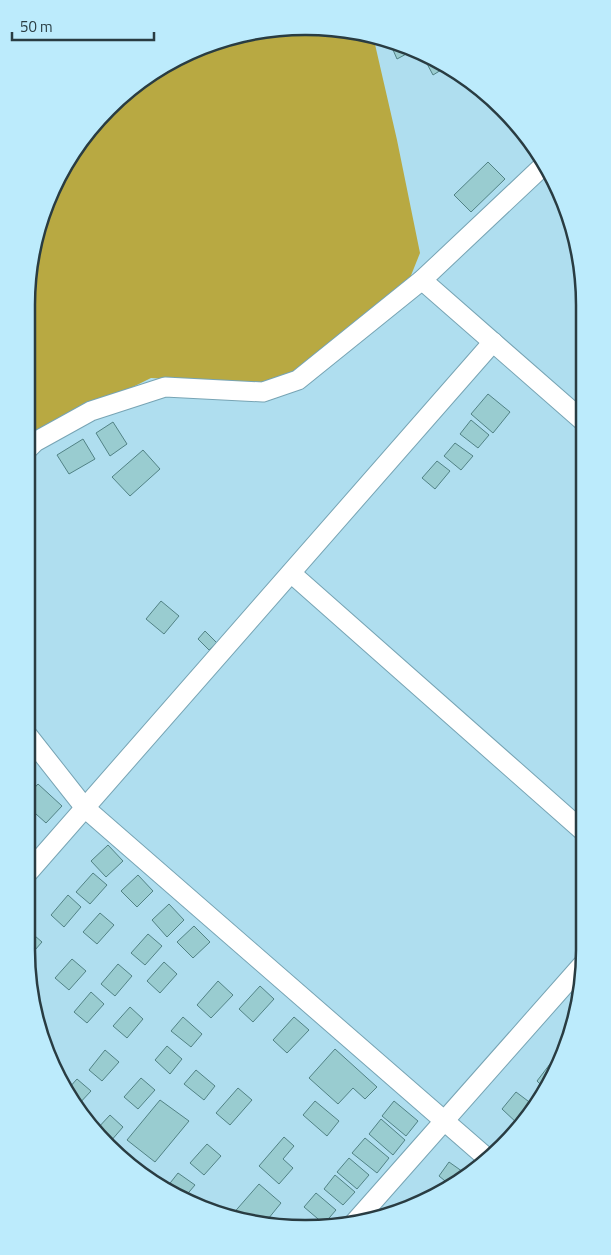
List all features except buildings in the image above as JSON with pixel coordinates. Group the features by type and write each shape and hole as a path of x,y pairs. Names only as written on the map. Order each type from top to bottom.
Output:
{"street":[{"path":"35,442 91,411 165,387 263,392 298,380 422,280 539,169"},
{"path":"422,280 576,415"},
{"path":"35,865 493,342"},
{"path":"291,573 576,825"},
{"path":"35,744 85,808 483,1154"},
{"path":"362,1214 575,973"}],"shaded area":[{"path":"306,35 341,37 375,44 420,253 410,278 299,371 268,385 151,378 35,436 35,306 37,270 49,219 71,170 81,155 114,114 141,91 170,71 219,49 270,37"}]}
